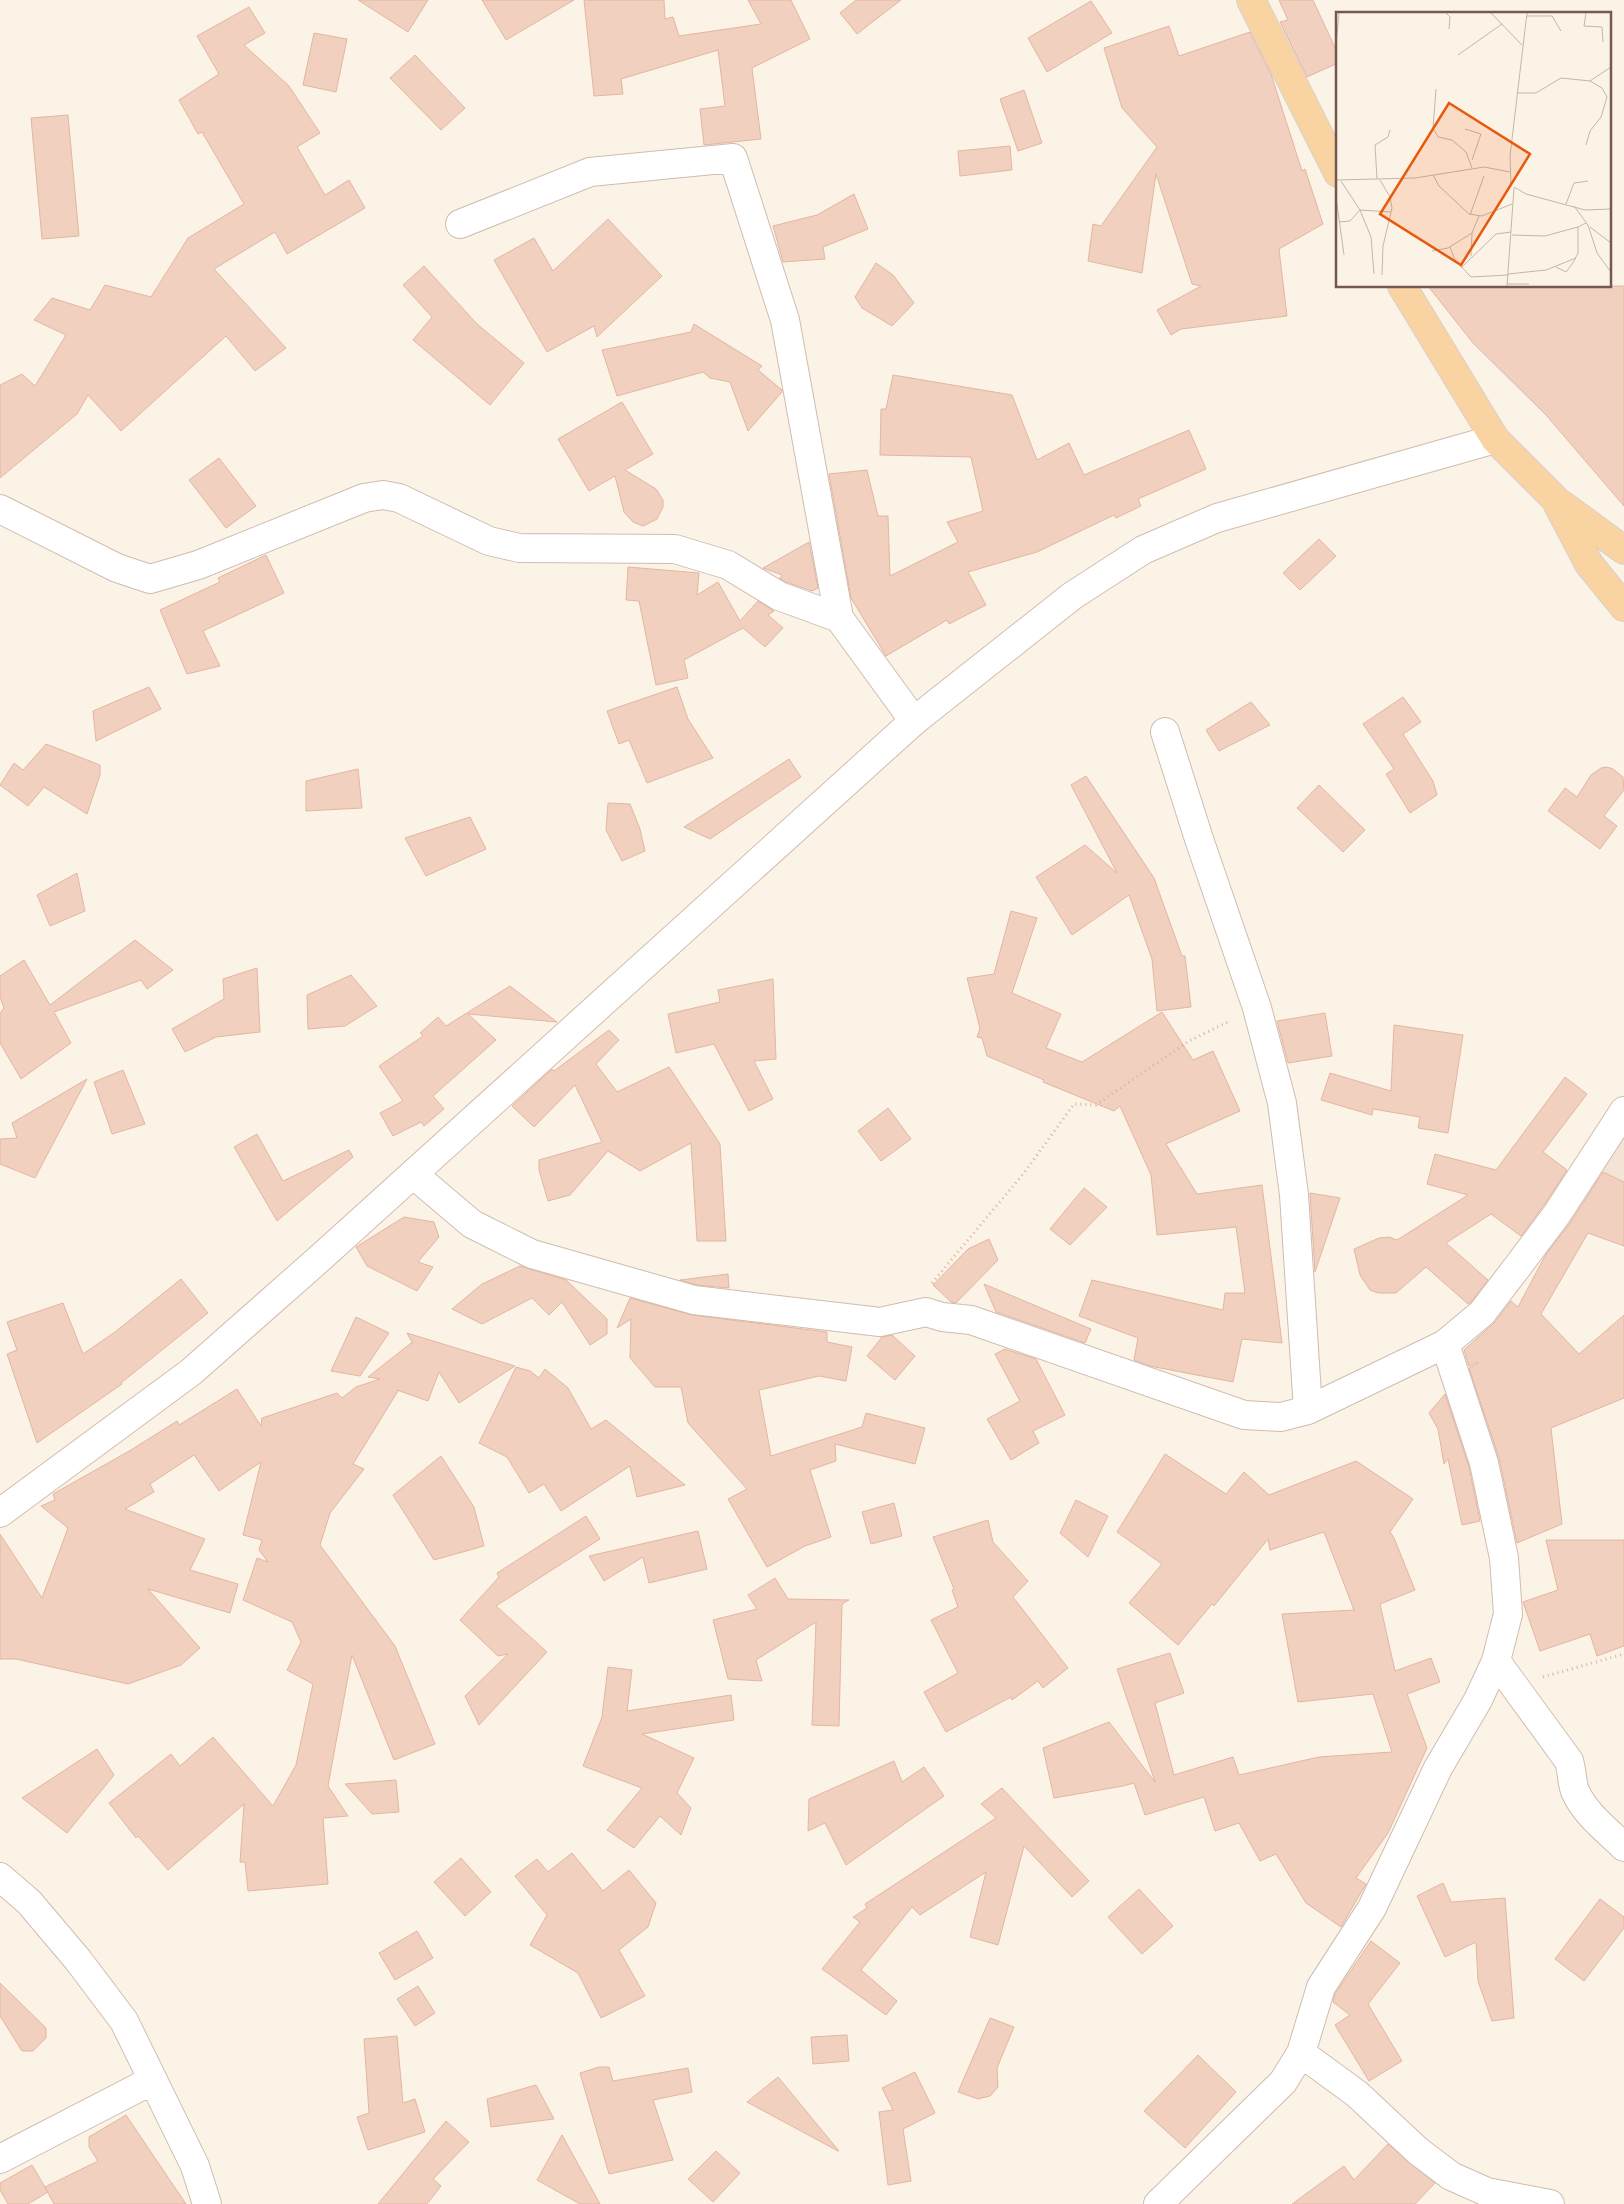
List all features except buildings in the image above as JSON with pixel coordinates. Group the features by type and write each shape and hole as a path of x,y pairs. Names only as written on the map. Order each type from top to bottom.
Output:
{"main road":[{"path":"1251,0 1336,169"},
{"path":"1403,288 1495,439 1554,499 1624,550"},
{"path":"1554,499 1589,564 1624,606"}],"street":[{"path":"460,224 590,172 733,158 785,320 839,618 914,721"},
{"path":"0,1513 191,1372 914,721 1072,596 1143,550 1217,518 1495,439"},
{"path":"0,509 117,568 150,579 198,565 364,498 383,495 399,498 489,541 519,548 675,548 728,565 779,596 839,618"},
{"path":"1165,732 1199,839 1257,1008 1282,1103 1293,1186 1301,1274 1308,1410"},
{"path":"413,1174 472,1224 532,1254 606,1277 694,1300 880,1322 926,1312 942,1318 971,1320 1244,1415 1281,1417 1308,1410 1445,1344 1482,1313 1557,1214 1624,1110"},
{"path":"1158,2204 1283,2082 1301,2053 1320,1986 1372,1908 1438,1768 1478,1700 1496,1661 1508,1614 1504,1558 1484,1463 1445,1344"},
{"path":"1496,1661 1569,1761 1574,1789 1583,1806 1624,1847"},
{"path":"0,1877 29,1902 78,1960 124,2022 194,2166 207,2204"},
{"path":"1301,2053 1357,2094 1418,2151 1451,2176 1488,2192 1550,2204"},
{"path":"0,2159 153,2080"}],"path":[{"path":"926,1312 927,1289 1024,1173 1074,1104 1096,1105 1189,1041 1257,1008"},
{"path":"1514,1684 1624,1654"}],"shaded area":[{"path":"1624,1124 1624,1182 1596,1168"}]}
